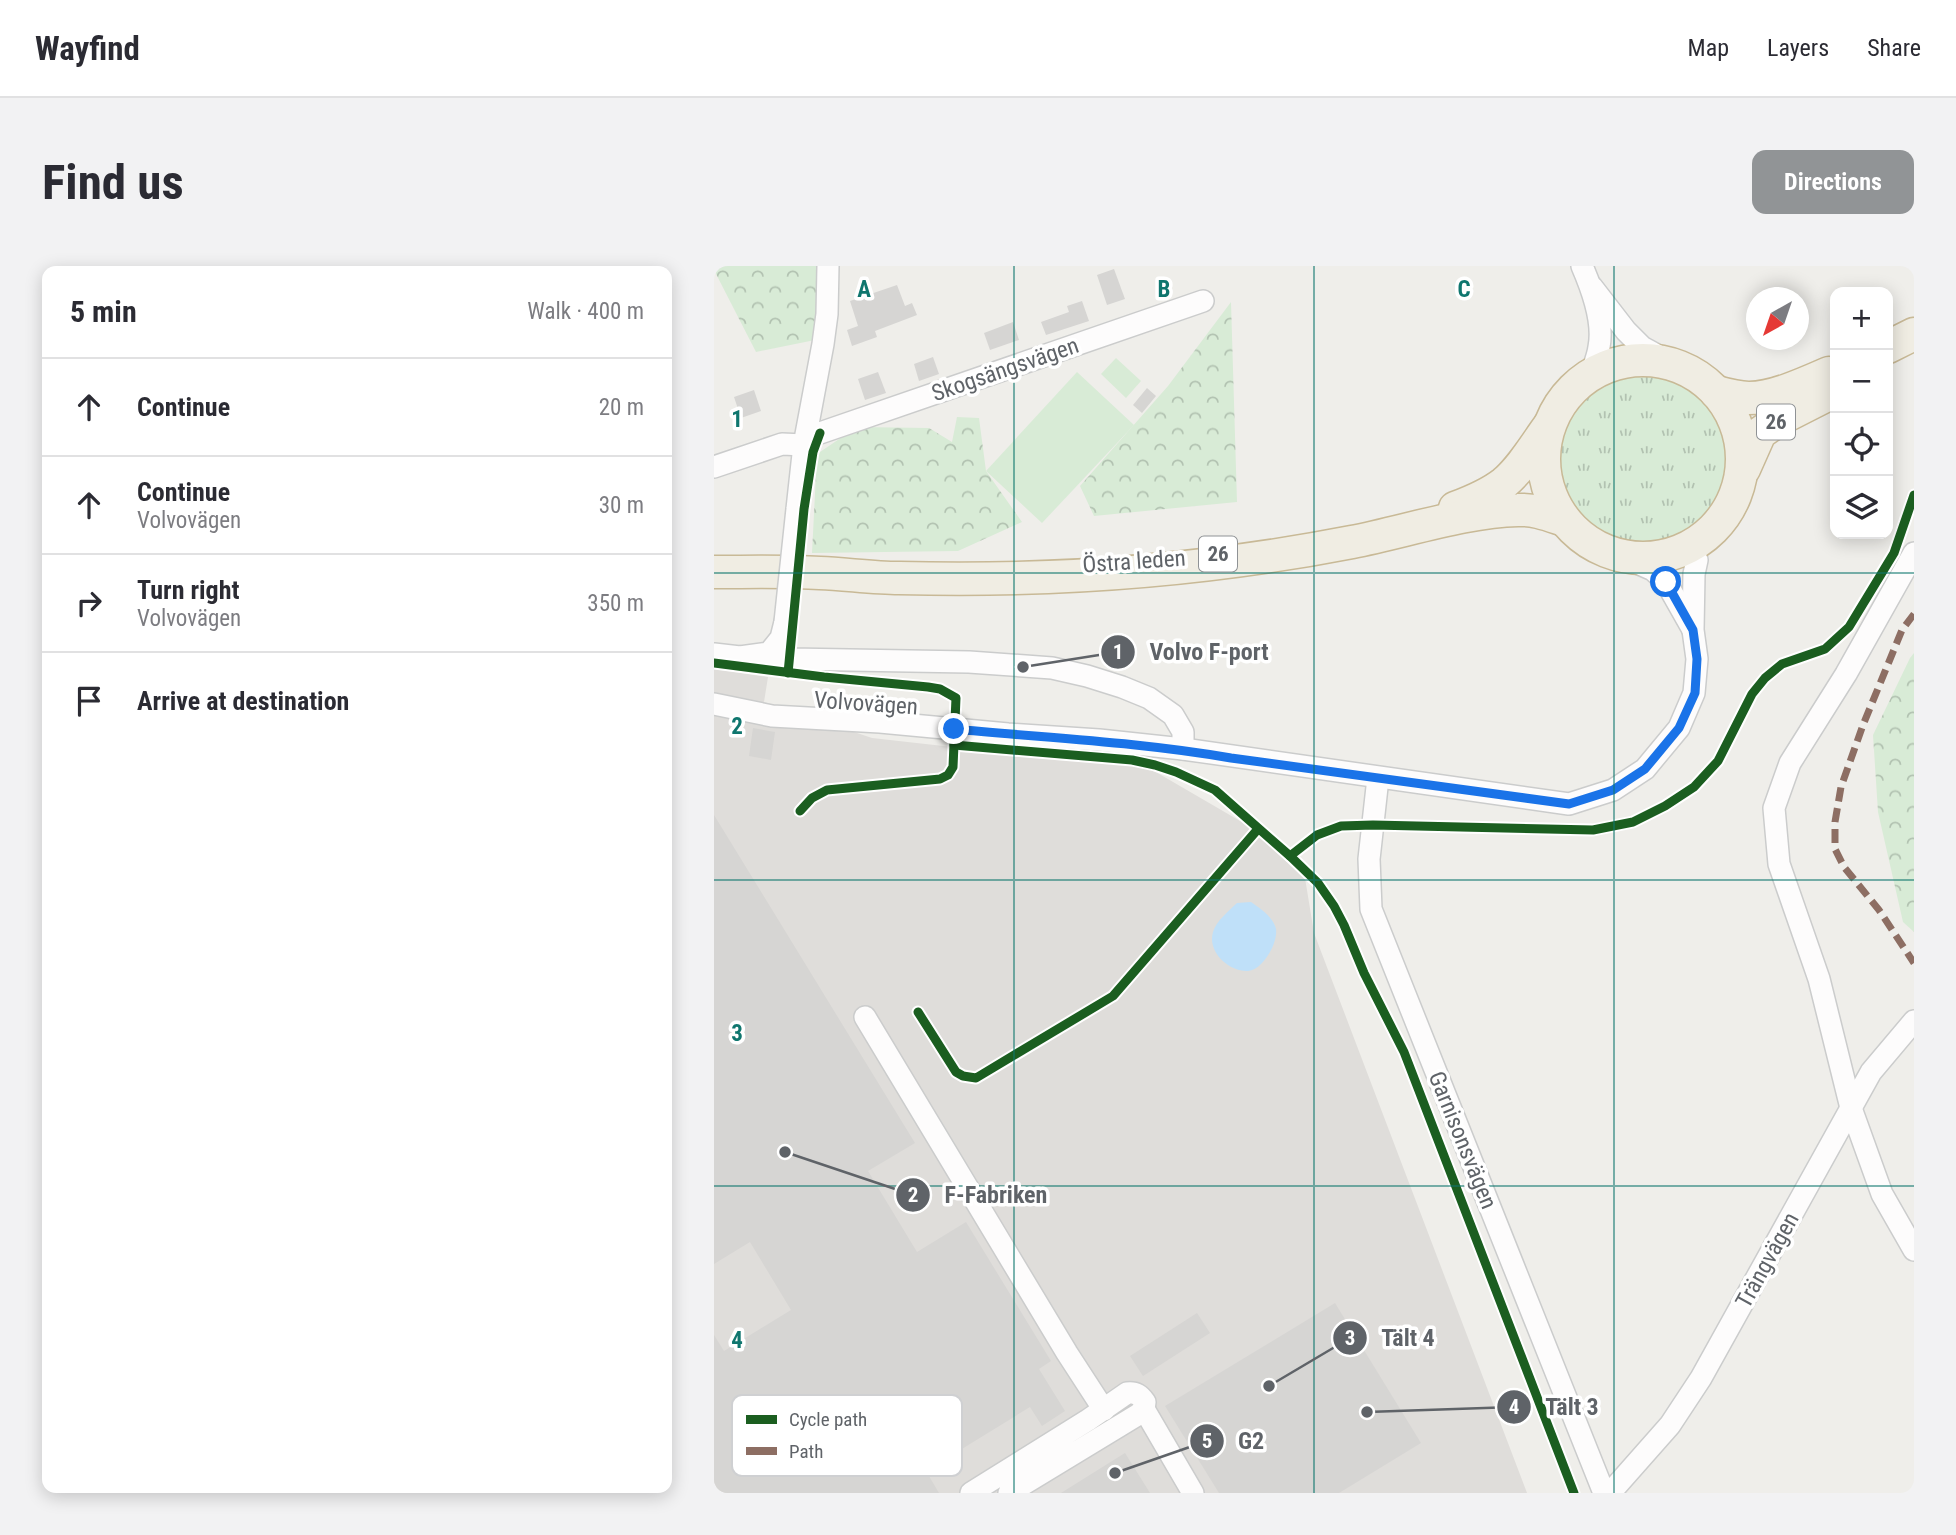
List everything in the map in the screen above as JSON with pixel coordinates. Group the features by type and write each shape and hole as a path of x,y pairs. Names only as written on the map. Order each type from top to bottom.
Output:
{"highway":[{"path":"1893,344 1914,334"},
{"path":"1893,364 1914,353"},
{"name":"26","path":"1741,477 1742,454 1730,411 1716,392 1699,377 1679,366 1657,360 1634,360 1612,365 1591,374 1573,388 1559,405 1549,426 1544,450 1545,475 1552,499 1564,520 1580,536 1621,556 1644,558 1667,555 1688,548 1707,535 1723,519 1734,499 1760,433 1791,413 1830,394"},
{"name":"26","path":"1716,392 1743,398 1761,397 1830,373"},
{"name":"Östra leden","path":"849,575 895,569 1132,563 1226,553 1392,525 1466,504 1504,483 1517,470 1549,426"},
{"name":"Östra leden","path":"714,572 818,572 897,578 983,578 1142,572 1261,559 1502,511 1530,510 1564,520"}],"street":[{"path":"769,653 781,638 785,622 806,438 827,314 828,266"},
{"path":"1582,266 1592,287 1626,331 1642,347 1679,366"},
{"path":"1591,374 1601,334 1592,287"},
{"name":"Skogsängsvägen","path":"714,467 806,438 1203,301"},
{"name":"Volvovägen","path":"714,704 772,716 880,722 1183,749 1569,804 1613,790 1645,769 1679,728 1695,693 1697,659 1693,630 1694,573 1697,560 1688,548"},
{"path":"1914,553 1846,674 1790,763 1774,808 1779,864 1819,979 1851,1108 1882,1194 1914,1250"},
{"path":"1621,556 1653,570 1666,582 1693,630"},
{"path":"714,654 740,657 769,653 790,659 969,662 1052,668 1087,676 1149,698 1173,715 1183,733 1183,749"},
{"name":"Garnisonsvägen","path":"1378,778 1369,859 1370,909 1607,1493"},
{"path":"864,1017 1104,1410"},
{"name":"Trängvägen","path":"1607,1493 1670,1425 1701,1378 1871,1072 1914,1021"},
{"path":"971,1493 1127,1393 1133,1392 1145,1402 1144,1409 1193,1493"},
{"path":"1009,1493 1132,1419 1144,1409"}],"shaded area":[{"path":"714,669 768,677 764,702 872,738 1149,768 1247,825 1305,878 1314,933 1527,1493 714,1493"}],"green space":[{"path":"719,266 822,266 815,340 756,352 714,270"},
{"path":"1231,302 1237,502 1094,516 1080,486 1168,386"},
{"path":"1116,358 1141,381 1126,398 1101,374"},
{"path":"1077,372 1134,425 1042,523 986,471"},
{"path":"1644,372 1677,379 1705,397 1723,425 1730,458 1723,491 1705,519 1677,537 1644,544 1611,537 1583,519 1565,491 1558,458 1565,425 1583,397 1611,379"},
{"path":"957,417 979,418 986,471 1022,522 958,551 812,553 817,454 857,427 929,428 952,442"},
{"path":"1914,653 1914,932 1903,922 1878,812 1873,735"}],"water":[{"path":"1251,902 1273,921 1276,935 1264,961 1248,971 1234,968 1221,959 1213,947 1212,939 1220,920 1237,903"}],"building":[{"path":"1114,269 1125,299 1107,305 1097,275"},
{"path":"897,285 905,306 912,303 917,315 875,331 877,337 852,346 847,330 858,326 850,301"},
{"path":"1082,301 1089,321 1046,335 1041,322 1069,312 1067,306"},
{"path":"1013,322 1019,340 990,350 984,333"},
{"path":"933,357 939,374 919,381 914,364"},
{"path":"878,372 886,393 865,400 858,379"},
{"path":"1147,388 1156,396 1142,413 1133,405"},
{"path":"754,390 761,411 741,418 734,397"},
{"path":"753,728 775,732 771,760 749,756"},
{"path":"714,815 915,1143 868,1171 917,1252 966,1222 1051,1361 1039,1369 1065,1411 1042,1426 1030,1407 962,1449 962,1395 732,1395 732,1476 929,1476 939,1493 714,1493 714,1335 724,1351 791,1310 750,1242 714,1264"},
{"path":"1335,1303 1421,1443 1339,1493 1219,1493 1165,1406"},
{"path":"1197,1313 1210,1333 1143,1376 1130,1356"},
{"path":"1125,1453 1150,1493 1061,1493"}],"marked path":[{"path":"1914,614 1902,630 1863,725 1841,787 1835,822 1835,849 1844,867 1879,910 1914,963"}],"cycle path":[{"path":"788,673 804,509 813,452 820,433"},
{"path":"1290,856 1317,835 1341,826 1593,830 1633,822 1665,806 1694,787 1718,761 1752,694 1765,678 1782,664 1825,649 1849,627 1894,553 1914,495"},
{"path":"714,663 928,687 940,689 956,698 953,767 948,775 940,779 827,790 812,798 800,811"},
{"path":"954,745 1132,760 1176,772 1215,790 1318,883 1344,925 1364,973 1404,1052 1574,1493"},
{"path":"918,1012 956,1072 976,1078 1113,996 1258,829"}],"place":[{"name":"Volvo F-port","path":"1023,667"},
{"name":"F-Fabriken","path":"785,1152"},
{"name":"Tält 4","path":"1269,1386"},
{"name":"Tält 3","path":"1367,1412"},
{"name":"G2","path":"1115,1473"}],"route":[{"path":"954,729 1183,749 1231,758 1569,804 1613,790 1645,769 1679,728 1695,693 1697,659 1693,630 1666,582"}]}
